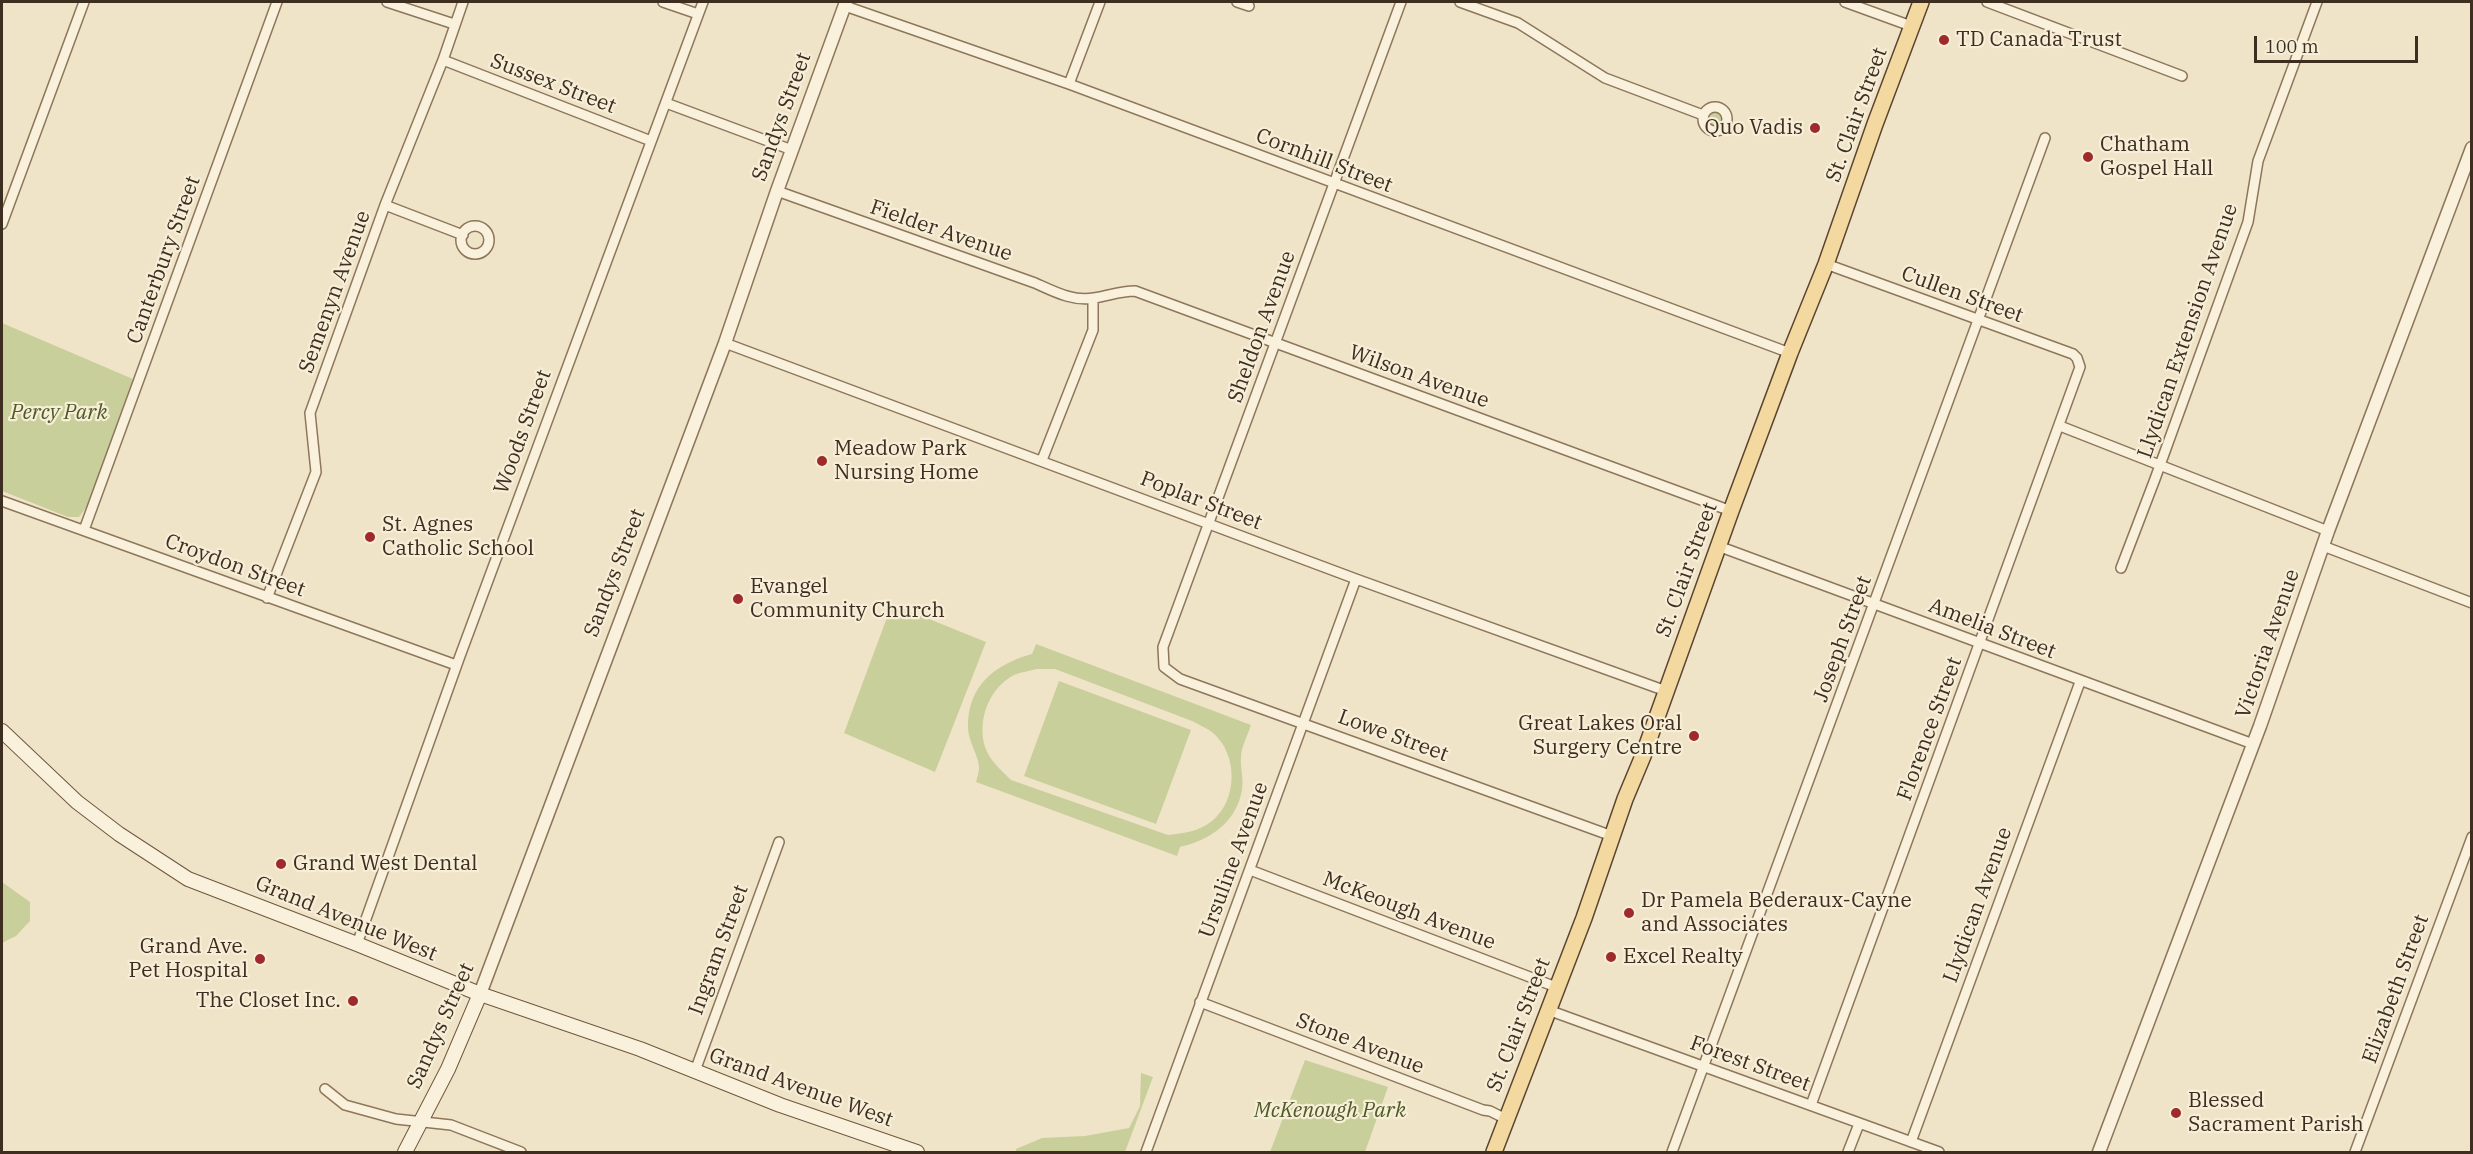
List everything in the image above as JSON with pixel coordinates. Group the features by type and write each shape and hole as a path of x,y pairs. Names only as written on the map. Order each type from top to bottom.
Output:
{"main road":[{"name":"St. Clair Street","path":"1494,1152 1584,918 1718,546 1826,264 1921,2"},
{"name":"Grand Avenue West","path":"2,731 77,802 119,834 188,879 480,994 640,1049 780,1105 917,1152"},
{"name":"Sandys Street","path":"405,1152 448,1069 480,994"}],"street":[{"path":"2,224 84,2"},
{"name":"Canterbury Street","path":"84,530 277,2"},
{"path":"387,2 454,24"},
{"name":"Semenyn Avenue","path":"267,598 316,472 310,413 385,205 443,60 463,2"},
{"path":"663,2 698,14"},
{"name":"Woods Street","path":"357,944 456,665 702,2"},
{"path":"1069,84 1100,2"},
{"path":"1237,2 1249,6"},
{"name":"Sheldon Avenue","path":"1164,667 1163,647 1401,2"},
{"path":"1460,2 1518,23 1605,78 1703,116"},
{"path":"1845,2 1911,26"},
{"path":"1987,2 2182,76"},
{"name":"Llydican Extension Avenue","path":"2121,568 2247,222 2258,161 2317,2"},
{"name":"Cornhill Street","path":"846,4 1069,84 1334,185 1790,353"},
{"name":"Sandys Street","path":"480,994 725,343 777,191 846,4"},
{"name":"Sussex Street","path":"443,60 651,141"},
{"path":"666,103 792,150"},
{"name":"Joseph Street","path":"1672,1152 1876,604 1942,416 1980,320 2045,138"},
{"name":"Victoria Avenue","path":"2099,1152 2253,744 2328,531 2472,148"},
{"name":"Fielder Avenue","path":"777,191 1035,283 1070,298 1093,299"},
{"path":"385,205 463,235"},
{"name":"Cullen Street","path":"1826,264 2073,354 2080,364"},
{"name":"Wilson Avenue","path":"1093,299 1118,291 1135,291 1731,511"},
{"path":"1042,460 1093,330 1093,299"},
{"name":"Poplar Street","path":"725,343 1356,579 1666,690"},
{"name":"Florence Street","path":"1811,1105 2060,426 2079,373 2080,364"},
{"path":"2060,426 2328,531"},
{"name":"Croydon Street","path":"2,501 456,665"},
{"name":"Amelia Street","path":"1718,546 1876,604 1979,645 2253,744"},
{"path":"2323,546 2472,603"},
{"name":"Ursuline Avenue","path":"1146,1152 1356,579"},
{"name":"Lowe Street","path":"1164,667 1180,680 1612,836"},
{"name":"Llydican Avenue","path":"1911,1142 2080,682"},
{"name":"Elizabeth Street","path":"2355,1152 2472,837"},
{"name":"Ingram Street","path":"695,1071 778,842"},
{"name":"McKeough Avenue","path":"1250,870 1556,987"},
{"name":"Stone Avenue","path":"1200,1002 1506,1119"},
{"name":"Forest Street","path":"1548,1010 1939,1152"},
{"path":"325,1089 345,1105 396,1119 451,1125 521,1152"},
{"path":"1848,1152 1859,1124"}],"green space":[{"path":"1714,110 1720,113 1723,119 1720,125 1714,128 1708,125 1705,119 1708,113"},
{"name":"Percy Park","path":"2,323 133,379 88,505 79,517 68,517 2,491"},
{"path":"892,604 986,642 935,772 844,733"},
{"path":"1036,644 1251,725 1241,753 1242,790 1239,802 1228,821 1202,840 1180,847 1177,856 976,782 979,763 968,728 972,700 978,689 995,671 1032,654","holes":["1037,669 1055,669 1192,721 1213,733 1221,742 1231,765 1230,789 1221,812 1201,828 1168,835 1011,780 993,761 985,747 983,726 987,706 998,688 1014,675"]},
{"path":"1059,681 1191,730 1156,824 1024,776"},
{"path":"2,882 30,902 30,921 16,936 2,943"},
{"name":"McKenough Park","path":"1305,1060 1388,1087 1365,1152 1270,1152"},
{"path":"1141,1073 1153,1077 1125,1152 1016,1152 1016,1149 1042,1138 1085,1136 1129,1128 1140,1106"}],"place":[{"name":"TD Canada Trust","path":"1944,40"},
{"name":"Quo Vadis","path":"1815,128"},
{"name":"Chatham Gospel Hall","path":"2088,157"},
{"name":"Meadow Park Nursing Home","path":"822,461"},
{"name":"St. Agnes Catholic School","path":"370,537"},
{"name":"Evangel Community Church","path":"738,599"},
{"name":"Great Lakes Oral Surgery Centre","path":"1694,736"},
{"name":"Grand West Dental","path":"281,864"},
{"name":"Dr Pamela Bederaux-Cayne and Associates","path":"1629,913"},
{"name":"Excel Realty","path":"1611,957"},
{"name":"Grand Ave. Pet Hospital","path":"260,959"},
{"name":"The Closet Inc.","path":"353,1001"},
{"name":"Blessed Sacrament Parish","path":"2176,1113"}]}
